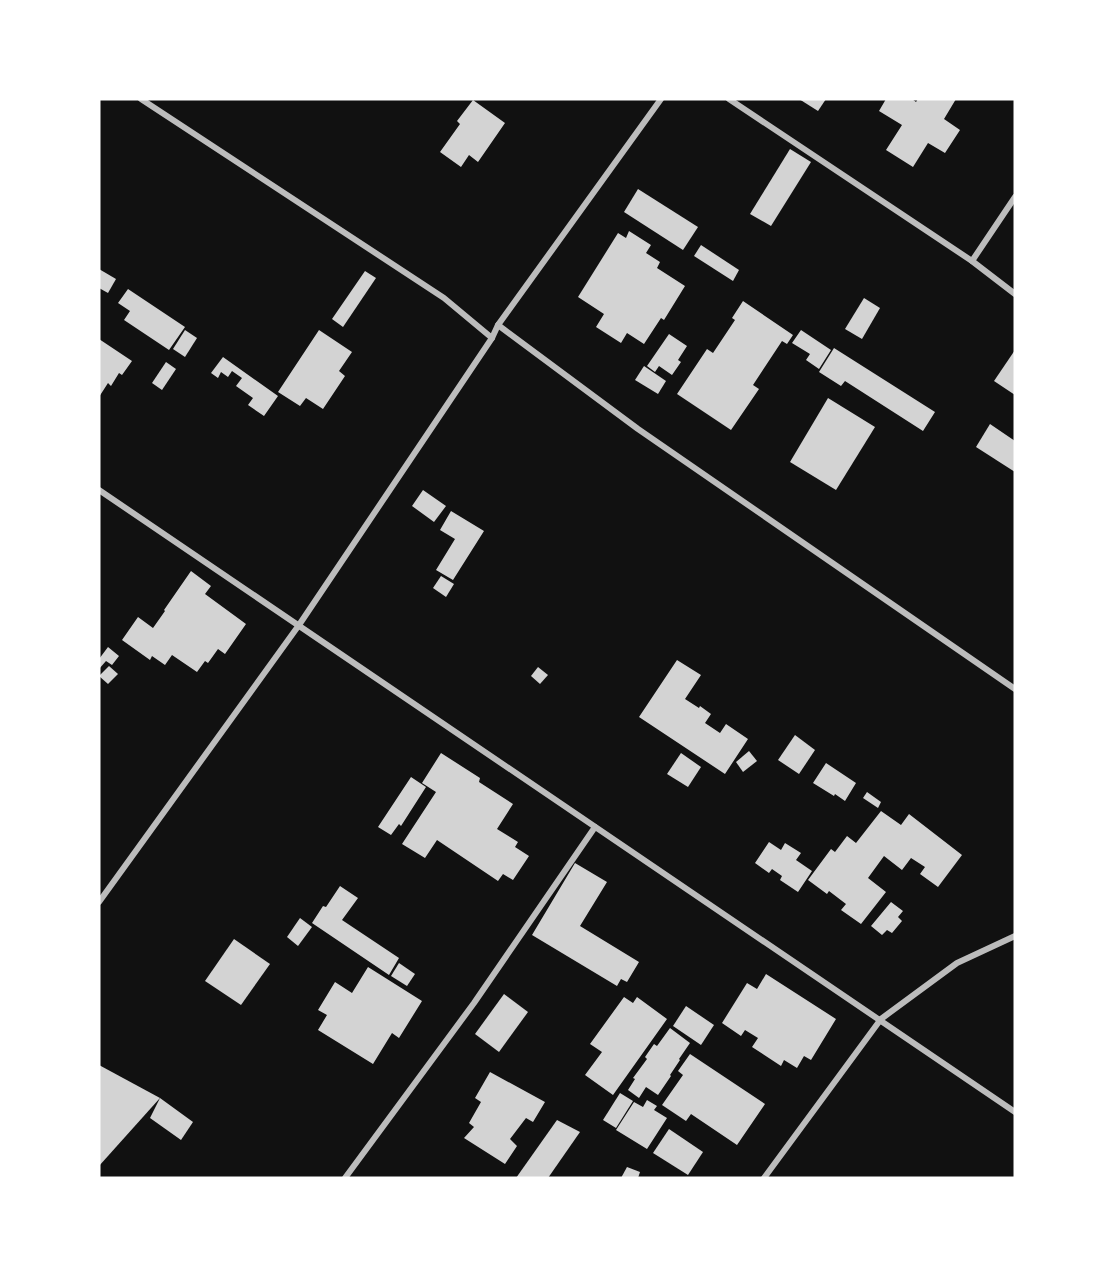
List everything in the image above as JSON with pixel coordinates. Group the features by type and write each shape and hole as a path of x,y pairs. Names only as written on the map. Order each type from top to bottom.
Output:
{"street":[{"path":"141,99 444,298 492,338"},
{"path":"99,902 299,625 492,338 498,325 662,99"},
{"path":"729,99 972,261 1015,294"},
{"path":"972,261 1015,197"},
{"path":"498,325 638,429 1015,689"},
{"path":"99,489 1015,1112"},
{"path":"345,1178 474,1003 595,827"},
{"path":"764,1178 881,1019 957,963 1015,936"}],"building":[{"path":"799,99 826,99 818,111"},
{"path":"886,99 912,99 916,102 918,99 956,99 944,119 960,130 945,153 928,143 913,167 886,150 902,125 879,111"},
{"path":"473,100 505,123 478,162 469,155 461,167 440,152 460,124 457,121"},
{"path":"790,149 811,162 771,226 750,214"},
{"path":"638,189 698,227 683,250 624,212"},
{"path":"629,231 651,245 646,253 660,262 657,268 685,286 664,320 661,318 644,344 627,333 621,343 596,327 604,314 578,297 618,233 626,238"},
{"path":"701,245 739,270 733,281 694,256"},
{"path":"99,269 116,279 108,293 99,288"},
{"path":"365,271 376,278 343,327 332,319"},
{"path":"128,289 185,327 169,350 124,320 130,311 118,303"},
{"path":"864,298 880,308 862,339 845,329"},
{"path":"743,301 793,335 787,344 782,341 753,385 759,389 731,430 677,394 707,349 713,353 735,320 732,318"},
{"path":"185,330 197,338 185,357 173,349"},
{"path":"319,330 352,352 339,371 345,376 323,409 306,398 300,406 278,392"},
{"path":"801,330 831,350 819,369 806,360 810,354 792,343"},
{"path":"669,334 687,346 678,360 681,362 672,375 659,366 655,372 647,366"},
{"path":"99,339 132,361 122,375 119,373 111,386 108,383 99,397"},
{"path":"834,348 935,412 923,431 845,381 841,386 819,372"},
{"path":"1015,350 1015,395 994,381"},
{"path":"223,357 278,396 264,416 248,405 253,398 236,386 242,378 232,371 228,377 221,372 218,378 211,373"},
{"path":"166,362 176,369 162,390 152,383"},
{"path":"644,366 666,381 658,394 635,380"},
{"path":"828,398 875,427 836,490 790,462"},
{"path":"990,424 1015,441 1015,472 976,447"},
{"path":"423,490 446,506 434,522 412,506"},
{"path":"451,511 484,531 453,580 436,570 455,539 440,530"},
{"path":"191,571 211,586 205,594 246,624 225,654 218,649 208,663 205,661 197,672 172,655 165,665 152,656 150,660 122,640 138,617 153,628"},
{"path":"441,576 454,584 446,597 433,588"},
{"path":"108,647 119,656 112,665 106,661 99,669 99,659"},
{"path":"677,660 701,675 685,699 711,714 705,723 720,733 726,724 748,739 725,774 639,717"},
{"path":"109,666 118,674 108,684 99,676"},
{"path":"538,667 548,675 540,684 531,676"},
{"path":"795,735 815,750 799,774 778,760"},
{"path":"749,751 757,761 743,772 736,762"},
{"path":"441,753 480,778 479,782 513,804 497,829 518,842 515,847 529,856 513,880 503,874 498,881 437,840 425,858 402,844 436,792 422,783"},
{"path":"681,753 701,767 688,787 667,774"},
{"path":"826,763 856,783 845,801 813,783"},
{"path":"411,777 426,787 401,826 399,824 391,835 378,827"},
{"path":"867,792 881,802 878,808 863,798"},
{"path":"881,811 901,825 909,814 962,855 938,887 920,874 925,867 911,858 902,870 884,856 868,878 886,892 861,924 841,910 846,904 829,891 827,894 808,880 831,849 835,852 847,836 856,843"},
{"path":"769,842 781,850 785,843 801,853 796,860 812,871 798,892 780,880 782,876 772,869 769,873 755,863"},
{"path":"575,863 607,882 580,926 639,962 627,982 621,979 617,986 532,935"},
{"path":"340,886 358,898 342,920 399,958 389,975 312,923"},
{"path":"891,902 903,911 898,917 902,921 892,933 887,930 882,935 871,926"},
{"path":"300,918 312,927 298,946 287,937"},
{"path":"234,939 270,964 241,1005 205,981"},
{"path":"399,963 415,974 407,986 391,976"},
{"path":"368,967 422,1001 399,1038 392,1033 373,1064 318,1030 327,1015 318,1010 335,982 352,993"},
{"path":"766,974 836,1019 811,1060 804,1056 797,1068 784,1060 781,1066 752,1047 758,1038 745,1030 741,1036 722,1023 747,983 757,989"},
{"path":"504,994 528,1012 499,1052 475,1034"},
{"path":"624,997 633,1003 637,997 667,1019 613,1095 585,1075 602,1052 590,1044"},
{"path":"686,1006 714,1025 701,1045 673,1026"},
{"path":"670,1028 690,1043 658,1095 646,1087 639,1098 628,1090 635,1079 633,1078 647,1059 645,1057 654,1044 657,1046"},
{"path":"690,1054 765,1104 737,1145 691,1114 686,1121 662,1105 683,1075 678,1071"},
{"path":"99,1065 160,1098 99,1166"},
{"path":"490,1072 545,1102 533,1122 526,1118 510,1139 517,1146 505,1164 464,1138 474,1127 469,1123 481,1102 475,1098"},
{"path":"620,1093 633,1101 616,1128 603,1120"},
{"path":"160,1098 193,1122 181,1140 150,1118"},
{"path":"647,1100 657,1106 654,1110 667,1118 647,1149 616,1130 634,1102 643,1107"},
{"path":"557,1120 580,1132 548,1178 516,1178"},
{"path":"669,1129 703,1152 688,1175 653,1153"},
{"path":"627,1167 640,1172 638,1178 621,1178"}]}
